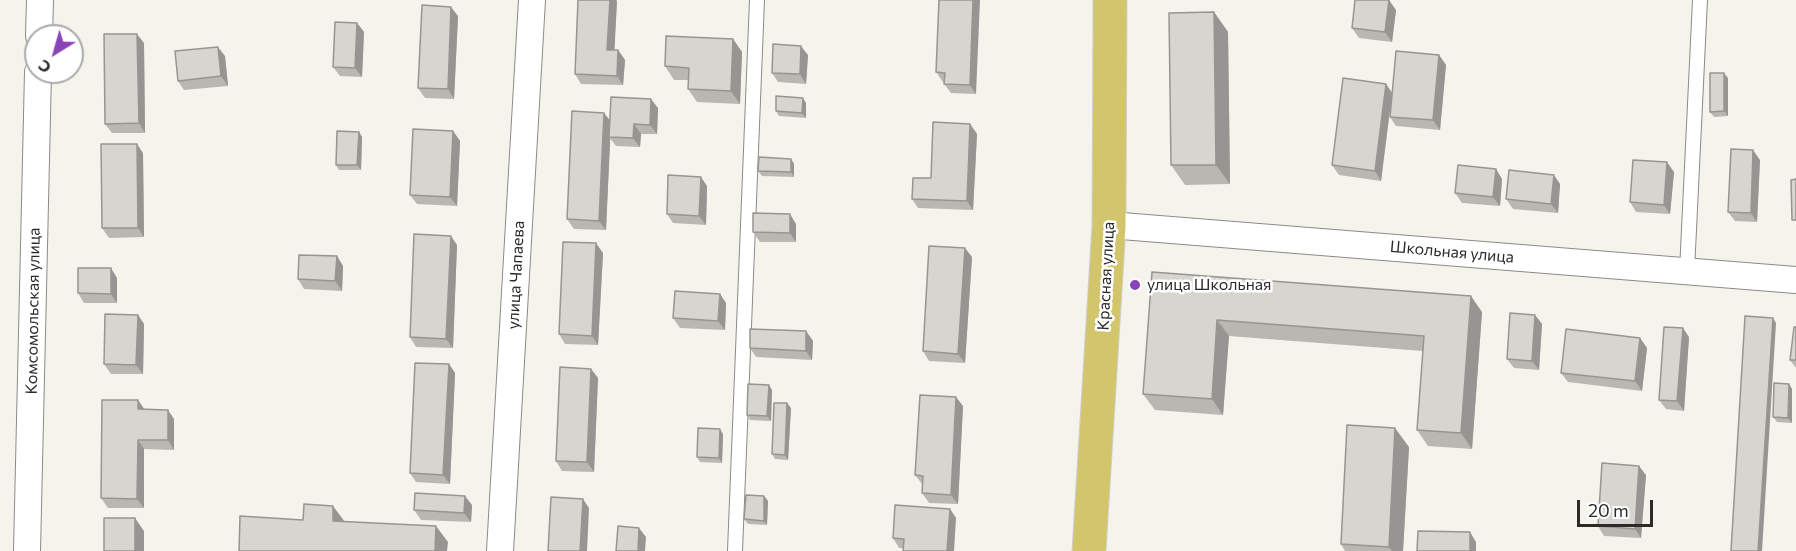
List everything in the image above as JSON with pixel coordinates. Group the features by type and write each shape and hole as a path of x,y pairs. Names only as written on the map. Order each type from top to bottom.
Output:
{"main road":[{"name":"Красная улица","path":"1089,551 1109,225 1110,0"}],"street":[{"path":"39,24 40,0"},
{"name":"улица Чапаева","path":"500,551 532,0"},
{"name":"Комсомольская улица","path":"27,551 38,84"},
{"name":"Школьная улица","path":"1109,225 1796,280"}],"lane":[{"path":"735,551 757,0"},
{"path":"1687,272 1700,0"}],"building":[{"path":"578,0 610,0 607,50 618,50 617,76 575,74"},
{"path":"939,0 973,0 970,85 944,84 945,73 936,72"},
{"path":"1355,0 1389,0 1385,32 1352,28"},
{"path":"422,5 451,7 448,89 418,88"},
{"path":"1214,12 1216,165 1171,165 1169,13"},
{"path":"335,22 357,23 355,68 333,67"},
{"path":"104,34 137,34 139,123 105,124"},
{"path":"666,36 733,39 731,91 688,89 689,68 665,66"},
{"path":"773,44 801,46 800,74 772,73"},
{"path":"218,47 221,76 178,81 175,51"},
{"path":"1396,51 1439,55 1433,120 1390,117"},
{"path":"1710,73 1724,73 1724,111 1710,112"},
{"path":"1343,78 1386,84 1375,171 1332,165"},
{"path":"776,96 803,98 802,113 776,111"},
{"path":"611,97 651,99 650,125 634,124 633,138 609,137"},
{"path":"572,111 604,113 599,221 567,219"},
{"path":"933,122 970,124 967,201 912,199 913,178 931,178"},
{"path":"413,129 453,131 450,197 410,195"},
{"path":"337,131 359,132 357,165 336,165"},
{"path":"101,144 137,144 138,228 102,228"},
{"path":"1731,149 1753,150 1751,213 1728,212"},
{"path":"759,157 791,159 791,172 758,171"},
{"path":"1633,160 1667,162 1664,205 1630,202"},
{"path":"1458,165 1496,169 1493,197 1455,193"},
{"path":"1509,170 1554,175 1551,204 1506,199"},
{"path":"668,175 701,177 699,216 667,214"},
{"path":"1796,179 1796,220 1792,220 1791,180"},
{"path":"753,213 790,214 790,233 753,232"},
{"path":"414,234 451,236 446,339 410,337"},
{"path":"563,242 596,243 592,336 559,334"},
{"path":"929,246 965,248 958,354 923,351"},
{"path":"299,255 337,256 335,281 298,279"},
{"path":"78,268 111,268 111,294 78,293"},
{"path":"1152,272 1471,296 1461,433 1417,430 1424,336 1217,320 1212,399 1143,394"},
{"path":"675,291 720,294 718,321 673,318"},
{"path":"1510,313 1535,315 1532,361 1507,359"},
{"path":"105,314 138,315 136,365 104,364"},
{"path":"1745,316 1773,318 1758,551 1731,551"},
{"path":"1664,327 1683,328 1677,401 1659,400"},
{"path":"1794,327 1796,327 1796,360 1790,360"},
{"path":"750,329 806,331 806,351 750,348"},
{"path":"1566,329 1640,338 1635,381 1561,373"},
{"path":"415,363 449,364 443,475 410,473"},
{"path":"560,367 591,369 587,462 556,461"},
{"path":"1774,383 1789,384 1788,418 1773,417"},
{"path":"748,384 769,385 767,416 747,415"},
{"path":"920,395 956,397 951,495 922,493 923,476 915,475"},
{"path":"102,400 138,400 138,409 168,410 168,440 138,440 137,499 101,498"},
{"path":"774,403 787,403 785,455 772,454"},
{"path":"1347,425 1395,428 1389,547 1341,544"},
{"path":"698,428 720,429 719,458 697,457"},
{"path":"1602,463 1639,466 1635,529 1598,526"},
{"path":"415,493 465,496 464,513 414,510"},
{"path":"746,495 764,496 764,521 744,519"},
{"path":"551,497 583,499 580,551 548,551"},
{"path":"304,504 333,506 333,521 436,526 435,551 239,551 240,516 303,520"},
{"path":"895,505 950,509 947,551 903,551 904,539 893,538"},
{"path":"104,518 135,518 135,551 104,551"},
{"path":"618,526 639,528 638,551 616,551"},
{"path":"1418,531 1470,532 1470,551 1417,551"}],"place":[{"name":"улица Школьная","path":"1135,285"}]}
